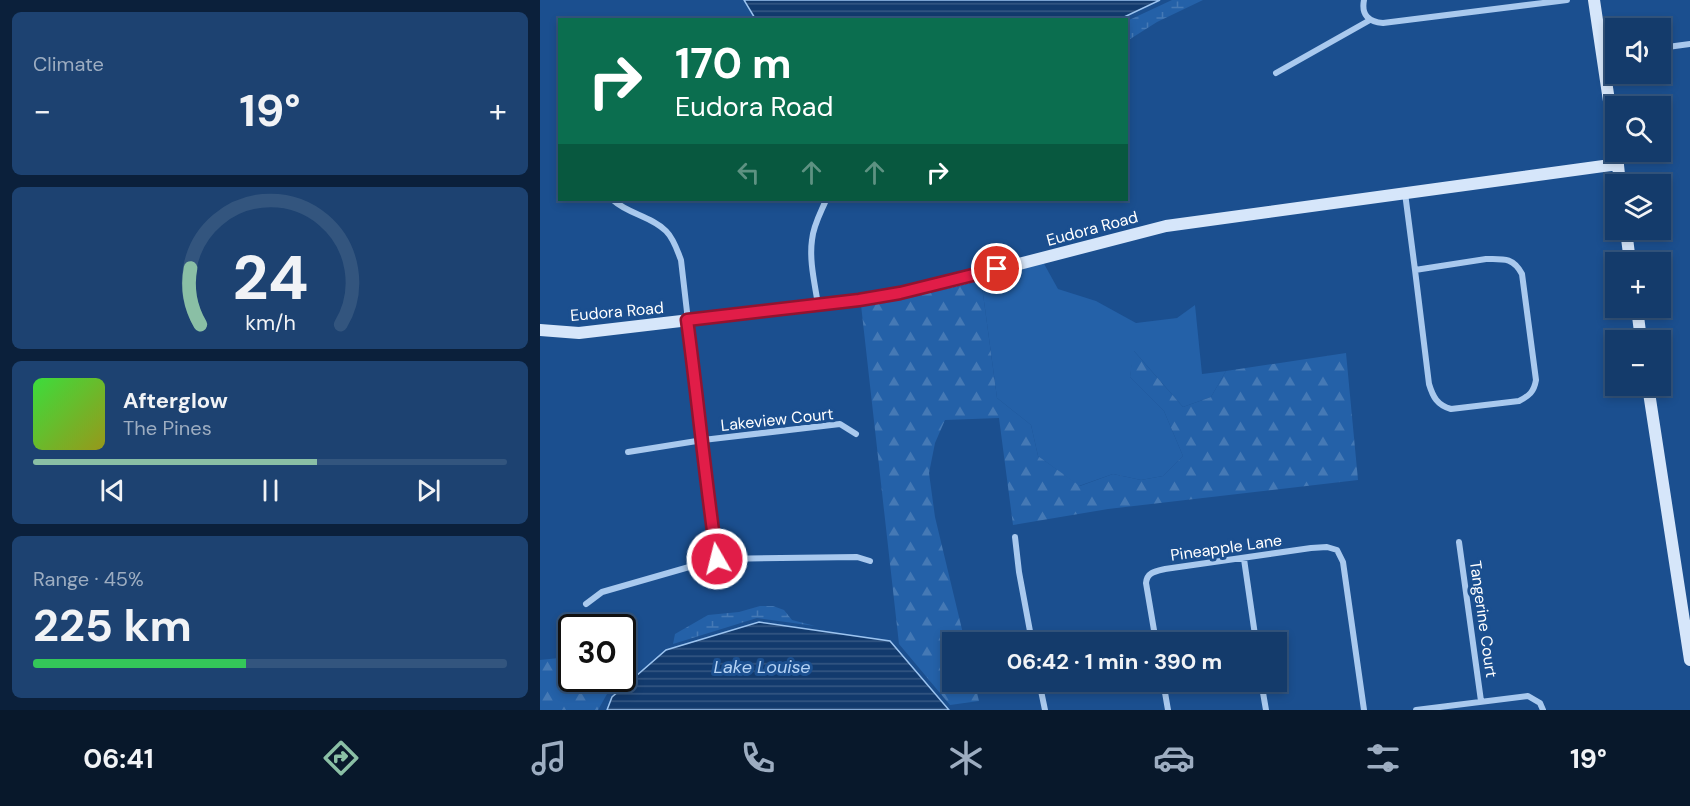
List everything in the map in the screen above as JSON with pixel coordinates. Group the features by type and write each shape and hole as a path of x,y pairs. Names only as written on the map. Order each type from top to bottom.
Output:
{"street":[{"path":"1364,0 1365,16 1375,22 1383,23 1567,0"},
{"path":"1594,0 1608,96"},
{"path":"1276,73 1370,20"},
{"path":"1671,47 1690,44"},
{"name":"Eudora Road","path":"540,330 579,333 900,293 1166,226 1405,194 1605,156"},
{"path":"1405,194 1429,384 1435,401 1440,406 1451,409 1519,400 1532,392 1536,380 1522,274 1514,262 1502,259 1486,260 1415,270"},
{"path":"614,201 626,210 661,227 672,239 681,260 717,559"},
{"path":"818,305 811,254 812,240 814,228 826,201"},
{"path":"1650,396 1690,660"},
{"name":"Lakeview Court","path":"628,452 703,440 840,424 856,434"},
{"path":"1015,537 1030,632"},
{"name":"Tangerine Court","path":"1459,542 1481,700"},
{"name":"Pineapple Lane","path":"1154,632 1146,583 1151,573 1166,568 1332,547 1340,554 1364,710"},
{"path":"586,604 602,592 717,559 857,557 870,561"},
{"path":"1244,559 1255,632"},
{"path":"1041,692 1045,710"},
{"path":"1165,692 1168,710"},
{"path":"1263,692 1266,710"},
{"path":"1416,710 1481,700 1528,696 1540,702 1543,710"}],"green space":[{"path":"1172,0 1203,0 1157,22 1128,40 1128,21"},
{"path":"1043,262 1058,289 1096,301 1136,323 1177,318 1195,305 1202,374 1226,371 1211,397 1183,407 1134,351 1130,377 1164,411 1183,456 1163,476 1141,480 1113,474 1079,486 1038,456 1031,425 997,398 981,279"},
{"path":"981,279 997,398 1031,425 1038,456 1080,486 1113,474 1141,480 1163,476 1183,456 1164,411 1130,377 1133,350 1183,407 1211,397 1226,371 1346,353 1358,480 1108,509 1013,525 999,418 945,420 935,443 929,473 935,517 963,632 942,632 942,692 977,692 979,701 950,705 899,644 861,305"},
{"path":"760,606 773,606 784,610 792,620 815,626 757,618 673,644 675,634 708,615 739,612"},
{"path":"558,658 558,692 609,692 598,710 540,710 540,660"}],"water":[{"path":"744,0 1160,0 1122,18 755,18"},
{"name":"Lake Louise","path":"759,622 890,641 949,710 607,710 612,697 618,692 636,692 636,676 666,650"}],"route":[{"path":"717,559 687,320 859,300 900,293 997,269"}]}
